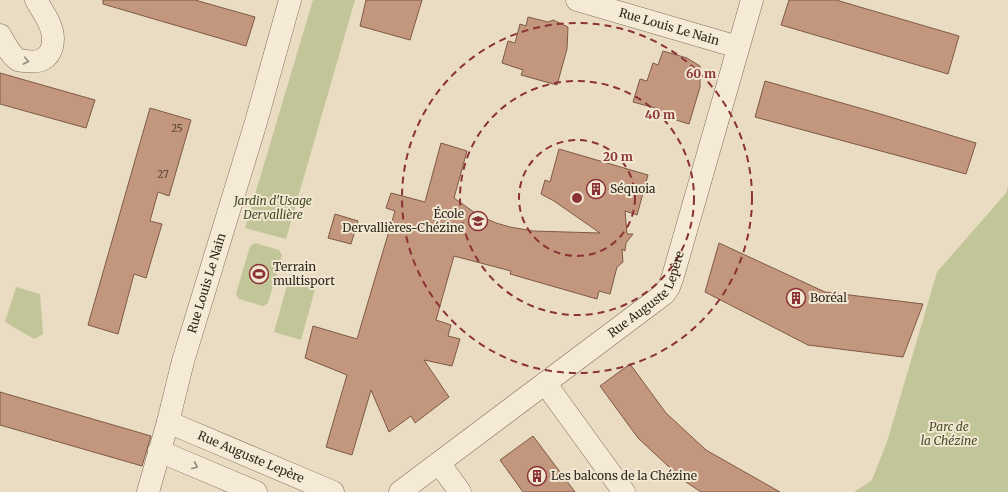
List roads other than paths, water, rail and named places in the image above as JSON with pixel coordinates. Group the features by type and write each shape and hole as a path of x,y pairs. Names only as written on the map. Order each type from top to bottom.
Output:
{"street":[{"path":"0,35 8,49 19,60 35,63 44,60 51,52 53,39 50,25 36,0"},
{"name":"Rue Louis Le Nain","path":"148,492 168,422 183,361 256,122 289,0"},
{"name":"Rue Louis Le Nain","path":"577,0 738,47"},
{"name":"Rue Auguste Lepère","path":"400,492 664,294 669,287 752,0"},
{"path":"545,383 624,492"},
{"name":"Rue Auguste Lepère","path":"168,422 333,492"},
{"path":"159,451 256,492"},
{"path":"439,463 460,492"}],"place":[{"name":"Séquoia","path":"596,189"},
{"name":"École Dervallières-Chézine","path":"478,221"},
{"name":"Terrain multisport","path":"259,274"},
{"name":"Boréal","path":"796,298"},
{"name":"Les balcons de la Chézine","path":"537,476"}],"park label":[{"name":"Jardin d'Usage Dervallière","path":"273,208"},
{"name":"Parc de la Chézine","path":"949,434"}]}
